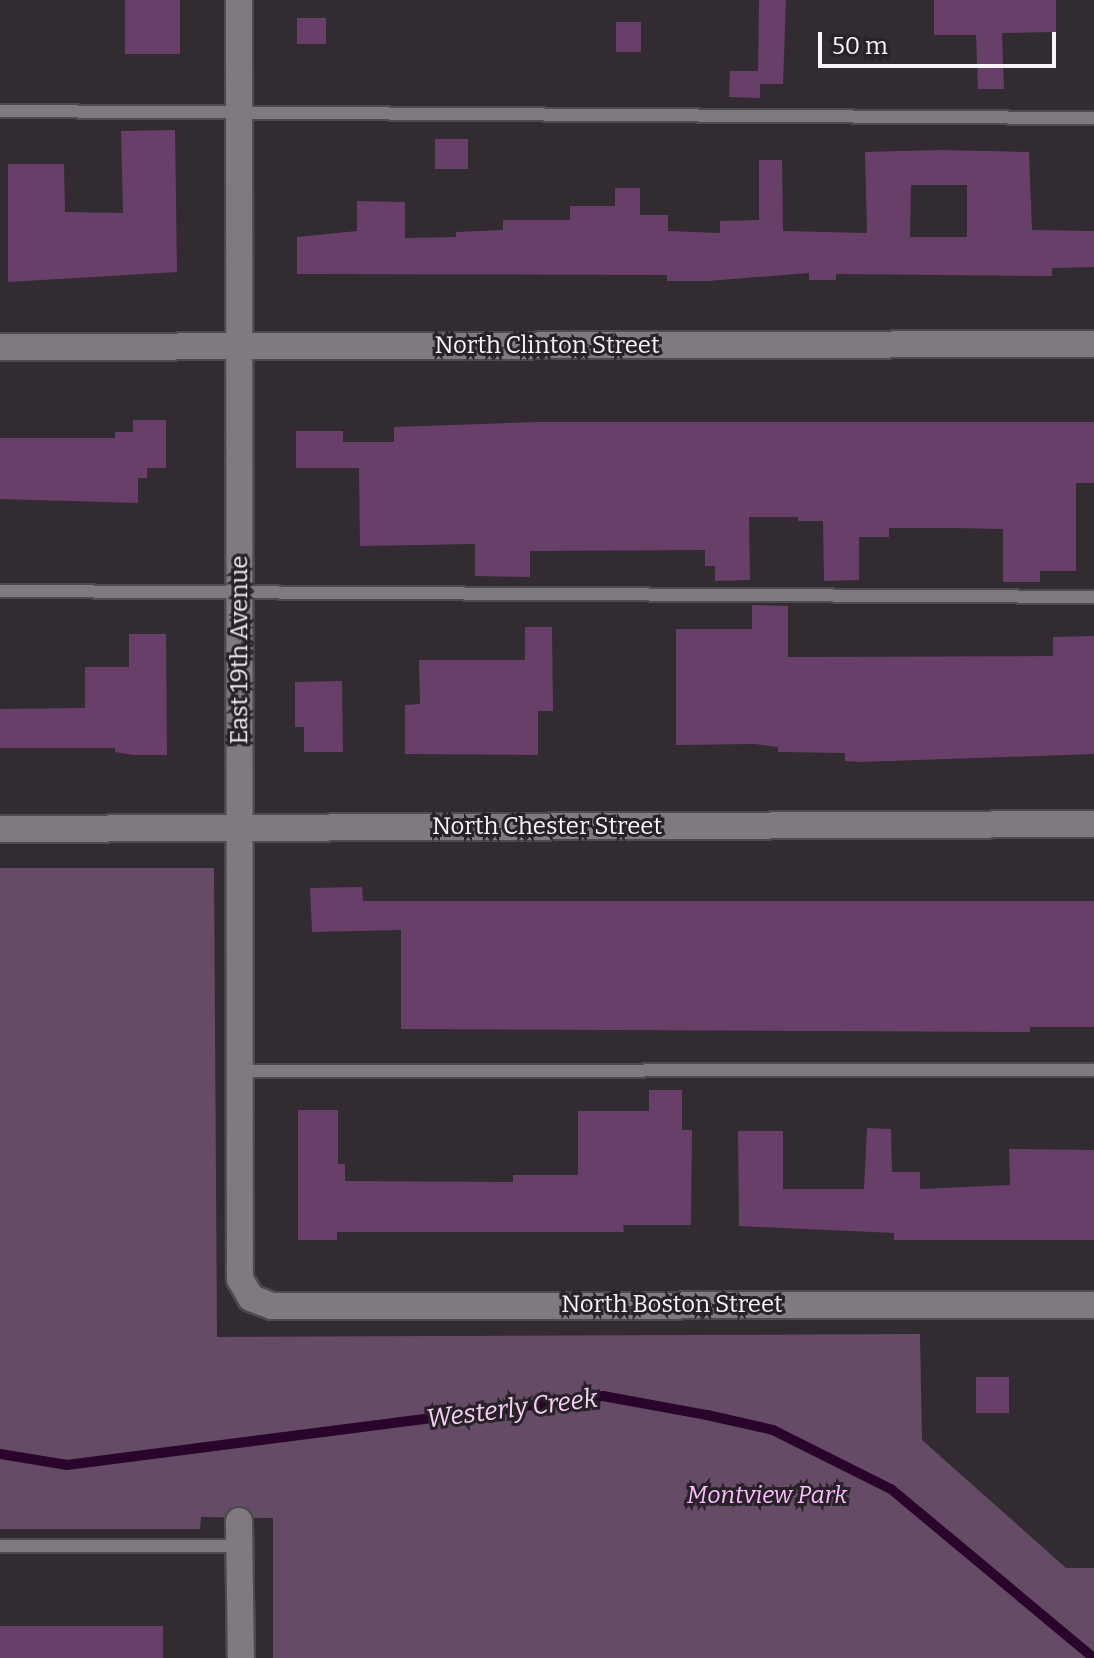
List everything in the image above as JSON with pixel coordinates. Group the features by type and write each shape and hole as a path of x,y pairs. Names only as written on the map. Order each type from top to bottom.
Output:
{"street":[{"name":"East 19th Avenue","path":"239,0 240,1279 251,1298"},
{"name":"North Clinton Street","path":"0,347 1094,344"},
{"name":"North Chester Street","path":"0,829 1094,824"},
{"name":"North Boston Street","path":"251,1298 272,1306 1094,1305"},
{"path":"240,1534 241,1658"}],"lane":[{"path":"0,111 1094,118"},
{"path":"0,591 1094,597"},
{"path":"241,1071 1094,1070"},
{"path":"0,1546 240,1534"}],"green space":[{"name":"Montview Park","path":"0,868 214,868 217,1337 920,1334 922,1440 1066,1568 1094,1568 1094,1658 273,1658 273,1518 201,1517 200,1529 0,1529"}],"building":[{"path":"125,0 180,0 180,54 125,54"},
{"path":"759,0 786,0 783,84 760,84 760,98 729,97 730,71 758,71"},
{"path":"934,0 1056,0 1056,32 1002,33 1004,89 978,89 976,35 934,35"},
{"path":"297,18 326,18 326,44 297,44"},
{"path":"616,22 641,22 641,52 616,52"},
{"path":"175,130 177,272 8,282 8,164 64,164 65,212 123,213 121,131"},
{"path":"435,139 468,139 468,169 435,169"},
{"path":"865,152 1029,152 1032,230 1094,231 1094,267 1052,268 1052,276 836,274 836,280 809,280 809,273 708,281 667,281 667,275 297,274 297,237 357,231 357,201 405,202 405,238 456,237 456,232 503,230 503,220 570,220 570,206 615,206 615,188 640,188 640,215 668,215 668,231 720,233 720,221 759,220 759,160 782,160 783,231 867,233","holes":["911,185 967,185 967,237 910,237"]},
{"path":"133,420 166,420 166,468 147,468 147,478 138,478 138,503 0,499 0,438 115,438 115,432 133,432"},
{"path":"539,422 1094,422 1094,483 1076,483 1076,571 1040,571 1040,582 1003,582 1003,529 954,528 889,528 889,537 859,537 859,580 824,581 823,521 798,521 798,517 749,517 750,580 715,581 715,566 705,566 705,550 530,551 530,577 475,576 475,544 360,546 359,468 296,468 296,431 343,431 343,442 394,442 394,427"},
{"path":"752,605 788,606 788,657 1053,656 1053,637 1094,636 1094,754 861,762 845,761 845,753 778,752 778,747 755,744 676,745 676,629 752,629"},
{"path":"525,627 552,627 553,711 538,711 538,755 405,754 405,705 420,704 419,660 525,660"},
{"path":"129,634 166,634 167,755 133,755 115,752 115,748 0,748 0,709 85,708 85,667 129,667"},
{"path":"342,681 343,752 304,752 304,727 295,727 295,682"},
{"path":"362,887 363,901 1094,901 1094,1027 1030,1027 1030,1032 401,1029 401,930 312,932 310,888"},
{"path":"649,1090 682,1090 682,1130 692,1130 691,1225 623,1225 624,1232 337,1232 337,1240 298,1240 298,1110 338,1110 338,1164 345,1164 345,1181 513,1182 513,1175 578,1175 578,1111 649,1111"},
{"path":"867,1128 891,1129 892,1172 920,1172 920,1189 1010,1185 1009,1149 1094,1150 1094,1240 894,1240 894,1233 739,1226 738,1131 783,1131 783,1189 864,1189"},
{"path":"976,1377 1009,1377 1009,1413 976,1413"},
{"path":"0,1626 163,1626 163,1658 0,1658"}],"waterway":[{"name":"Westerly Creek","path":"0,1454 67,1465 603,1396 707,1415 773,1430 891,1489 1094,1658"}]}
